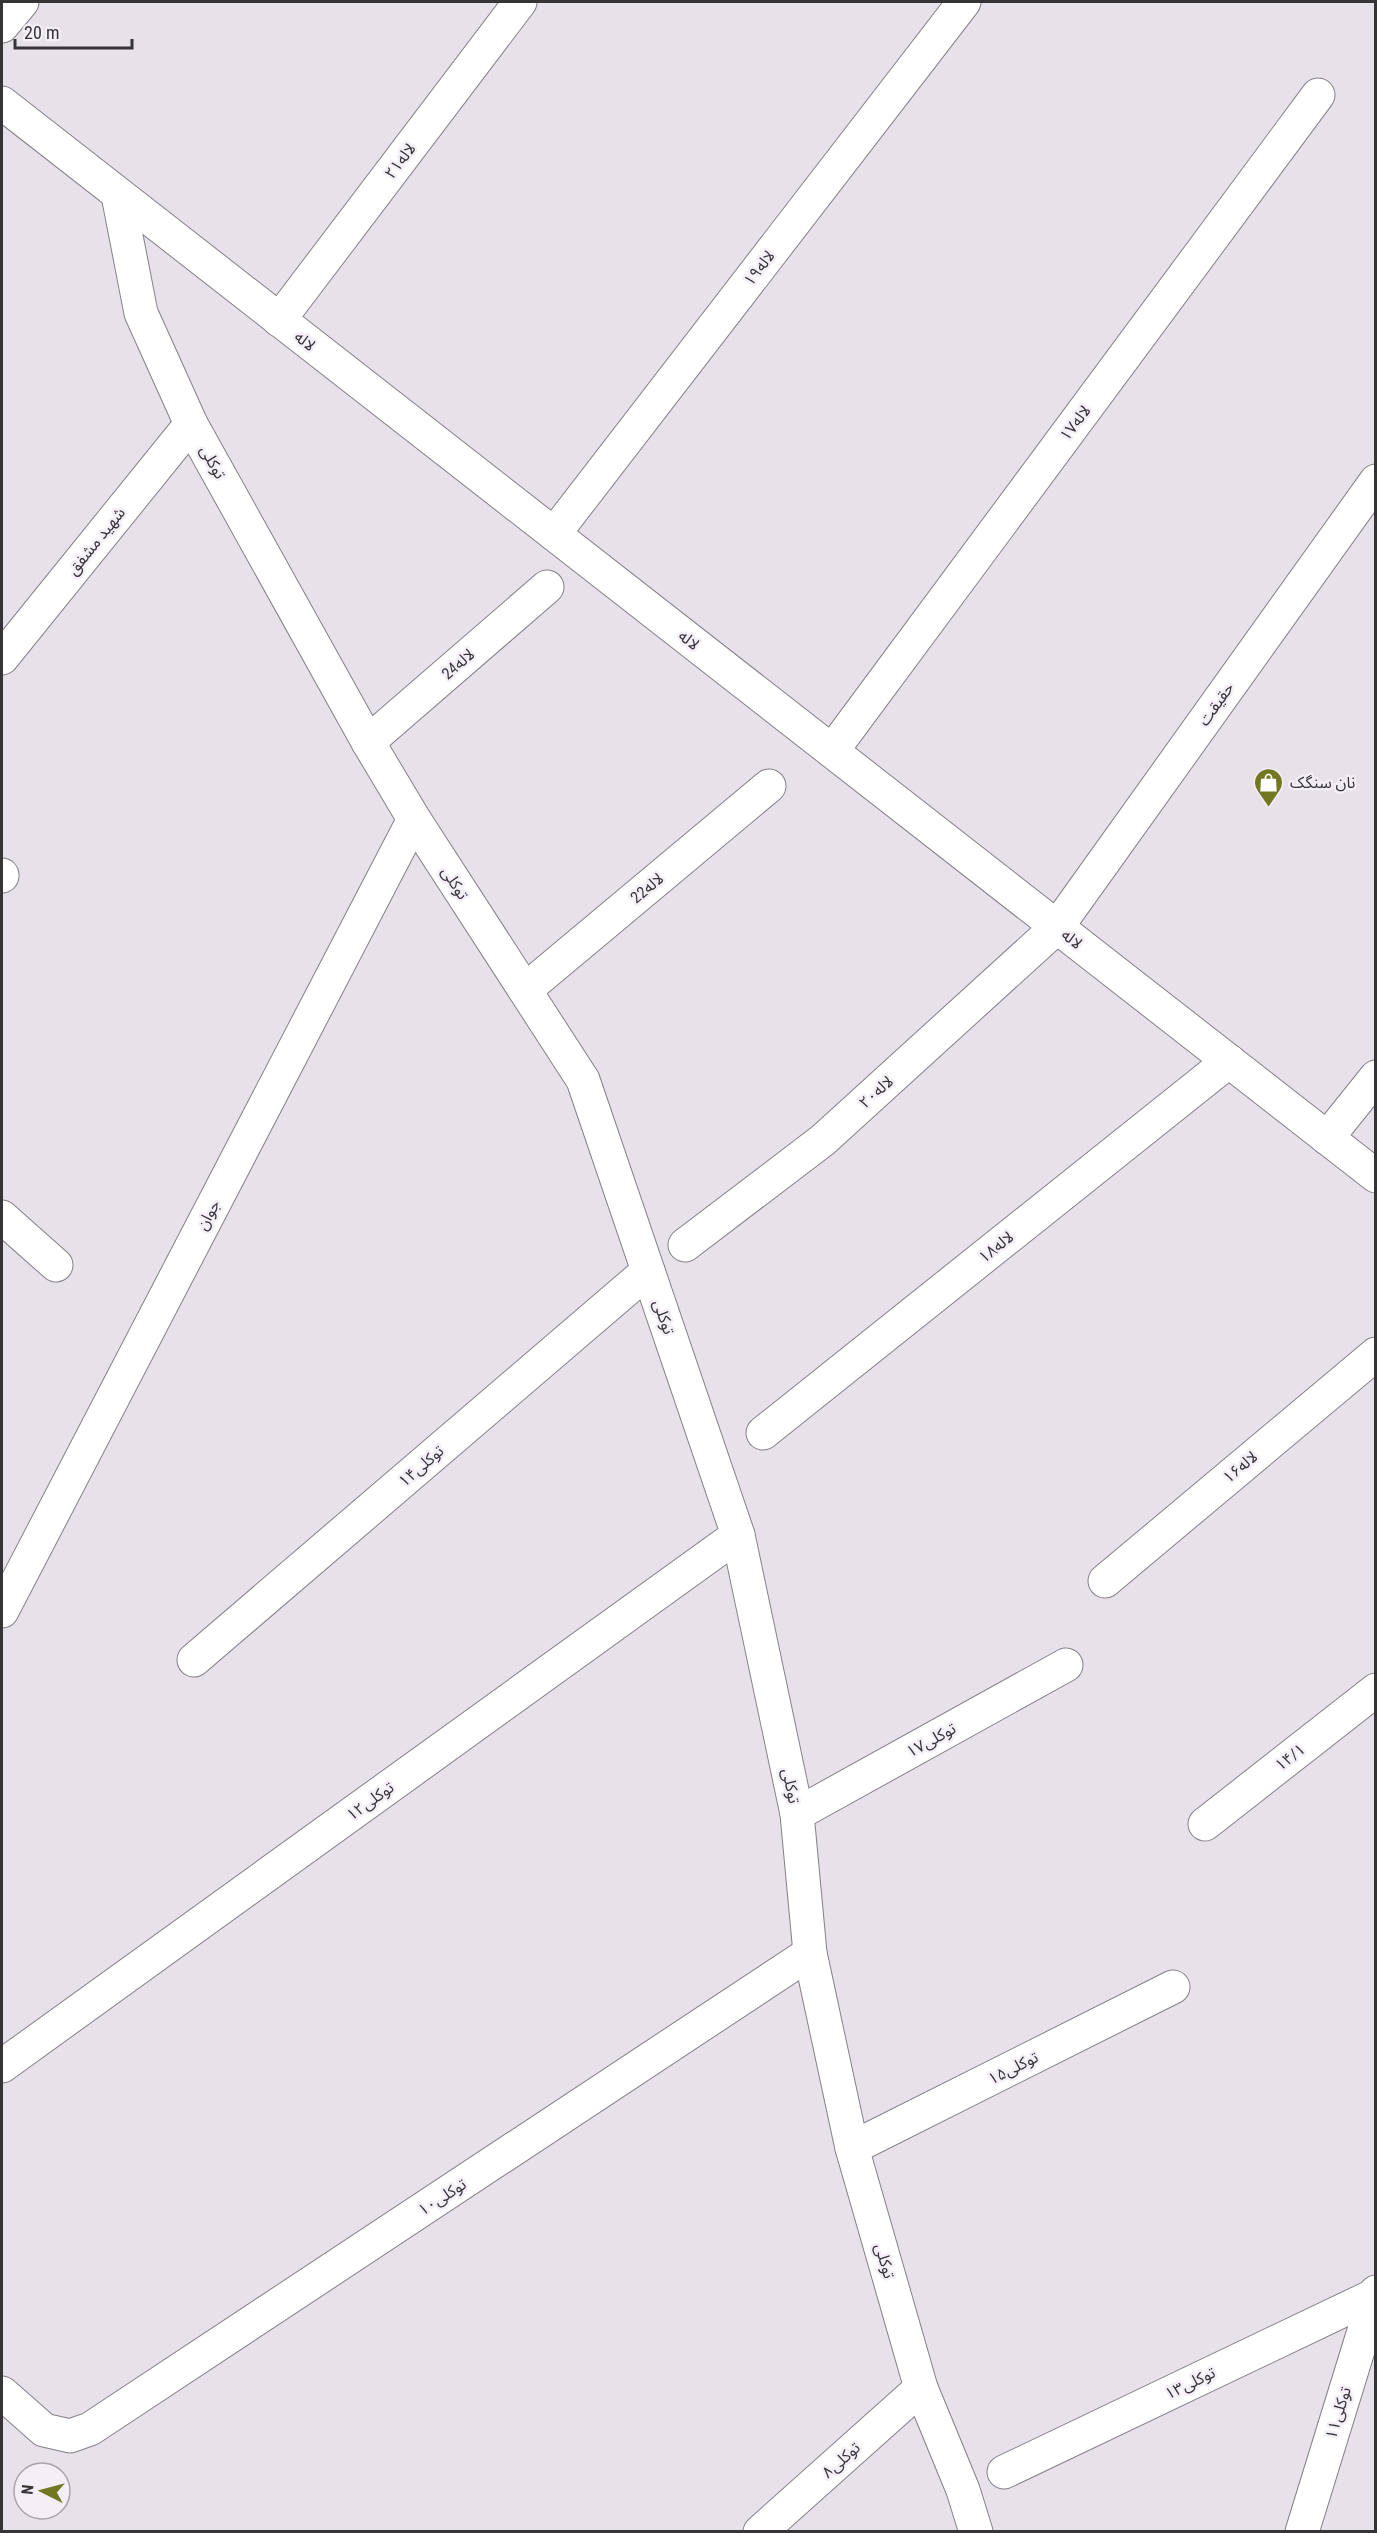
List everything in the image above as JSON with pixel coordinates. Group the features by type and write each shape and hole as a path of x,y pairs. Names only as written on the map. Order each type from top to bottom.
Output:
{"street":[{"path":"2,26 22,2"},
{"name":"لاله۲۱","path":"279,320 520,2"},
{"name":"لاله۱۹","path":"554,534 964,2"},
{"name":"لاله۱۷","path":"832,751 1318,95"},
{"name":"لاله","path":"2,104 1376,1176"},
{"name":"توکلی","path":"118,195 141,313 191,424 368,742 414,819 583,1080 738,1535 797,1814 810,1953 852,2148 921,2388 963,2490 976,2532"},
{"name":"شهید مشفق","path":"2,658 191,424"},
{"name":"حقیقت","path":"1057,927 1376,481"},
{"name":"24لاله","path":"368,742 547,587"},
{"name":"22لاله","path":"525,990 769,786"},
{"name":"جوان","path":"2,1611 414,819"},
{"name":"لاله۲۰","path":"685,1245 823,1140 1057,927"},
{"name":"لاله۱۸","path":"764,1433 1229,1061"},
{"path":"1327,1138 1376,1077"},
{"path":"2,1217 56,1265"},
{"name":"توکلی۱۴","path":"194,1660 648,1271"},
{"name":"لاله۱۶","path":"1105,1581 1376,1353"},
{"name":"توکلی۱۲","path":"2,2066 738,1535"},
{"name":"توکلی۱۷","path":"797,1814 1066,1665"},
{"name":"۱۴/۱","path":"1205,1824 1376,1690"},
{"name":"۱۰توکلی","path":"2,2393 44,2430 70,2436 90,2429 810,1953"},
{"name":"توکلی۱۵","path":"852,2148 1173,1987"},
{"name":"توکلی۱۳","path":"1005,2472 1375,2293"},
{"name":"توکلی۱۱","path":"1302,2532 1375,2293"},
{"name":"توکلی۸","path":"760,2532 921,2388"}],"place":[{"name":"نان سنگک","path":"1269,808"}]}
